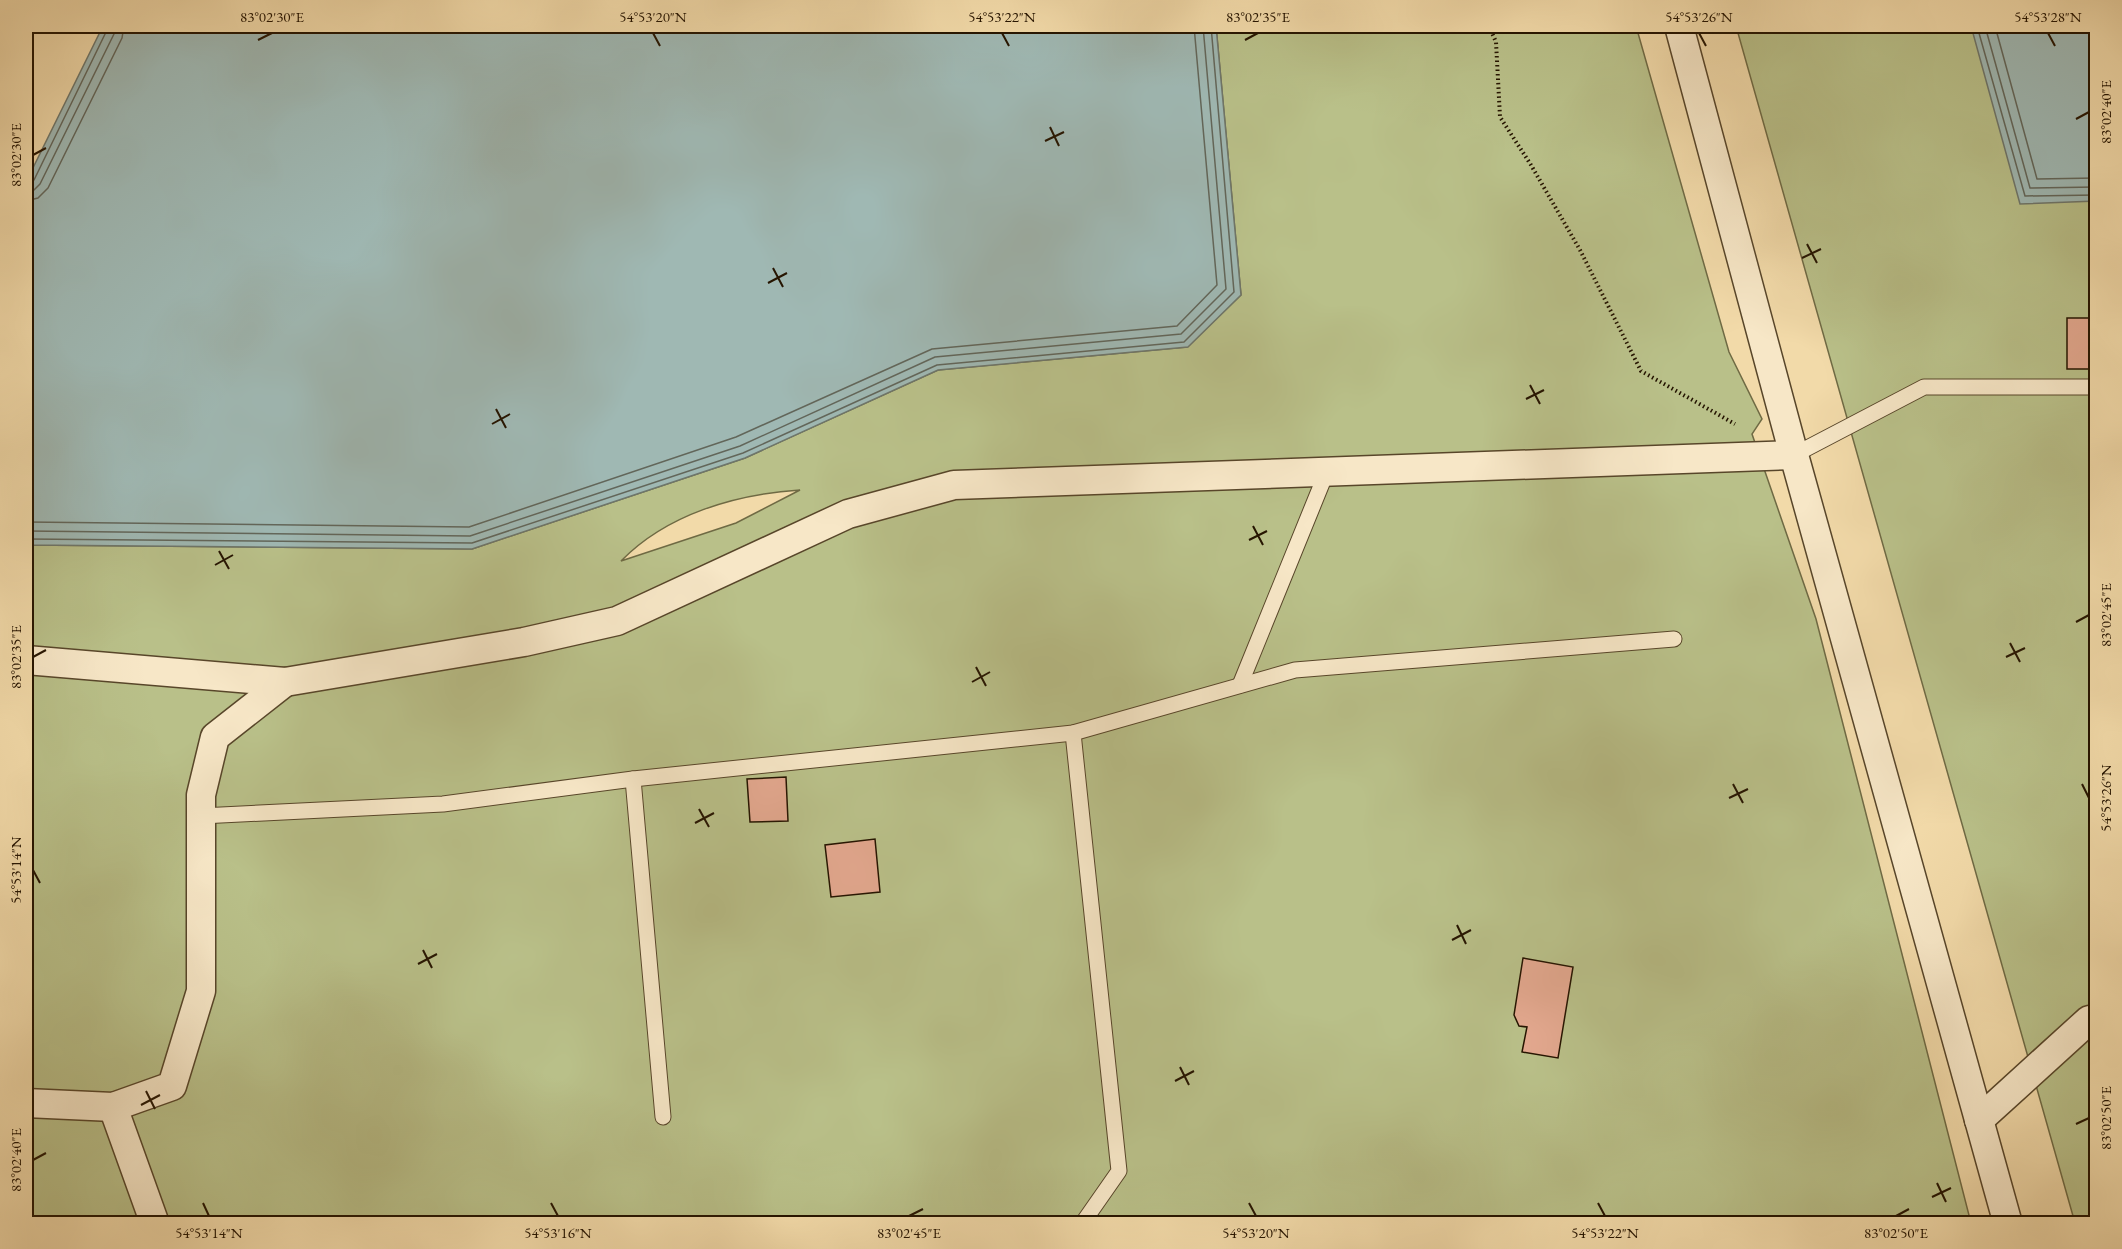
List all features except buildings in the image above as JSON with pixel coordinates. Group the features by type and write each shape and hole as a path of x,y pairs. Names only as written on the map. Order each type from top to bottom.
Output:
{"street":[{"path":"1679,26 1794,455 2008,1224"},
{"path":"26,660 285,682 524,642 617,621 848,514 954,485 1794,455"},
{"path":"26,1103 113,1107 172,1086 201,991 201,795 215,737 285,682"},
{"path":"1979,1120 2089,1020 2097,1019"},
{"path":"113,1107 155,1224"}],"lane":[{"path":"1794,455 1924,387 2097,387"},
{"path":"1240,685 1327,471"},
{"path":"201,816 443,804 633,779 1073,733 1295,670 1674,639"},
{"path":"1073,733 1119,1171 1082,1224"},
{"path":"633,779 663,1117"}],"path":[{"path":"1489,26 1496,42 1500,117 1531,165 1580,250 1641,371 1736,424"}],"green space":[{"path":"1216,26 1636,26 1729,352 1762,419 1752,434 1816,619 1971,1223 26,1224 26,545 472,549 745,458 938,370 1187,347 1241,295","holes":["800,490 736,523 621,561 659,531 704,509 752,496"]},
{"path":"1736,26 2096,26 2096,1223 2075,1223"}],"water":[{"path":"103,26 1216,26 1241,295 1188,347 938,370 745,458 472,549 26,545 27,180"},
{"path":"1971,26 2096,26 2096,201 2020,204"}]}
